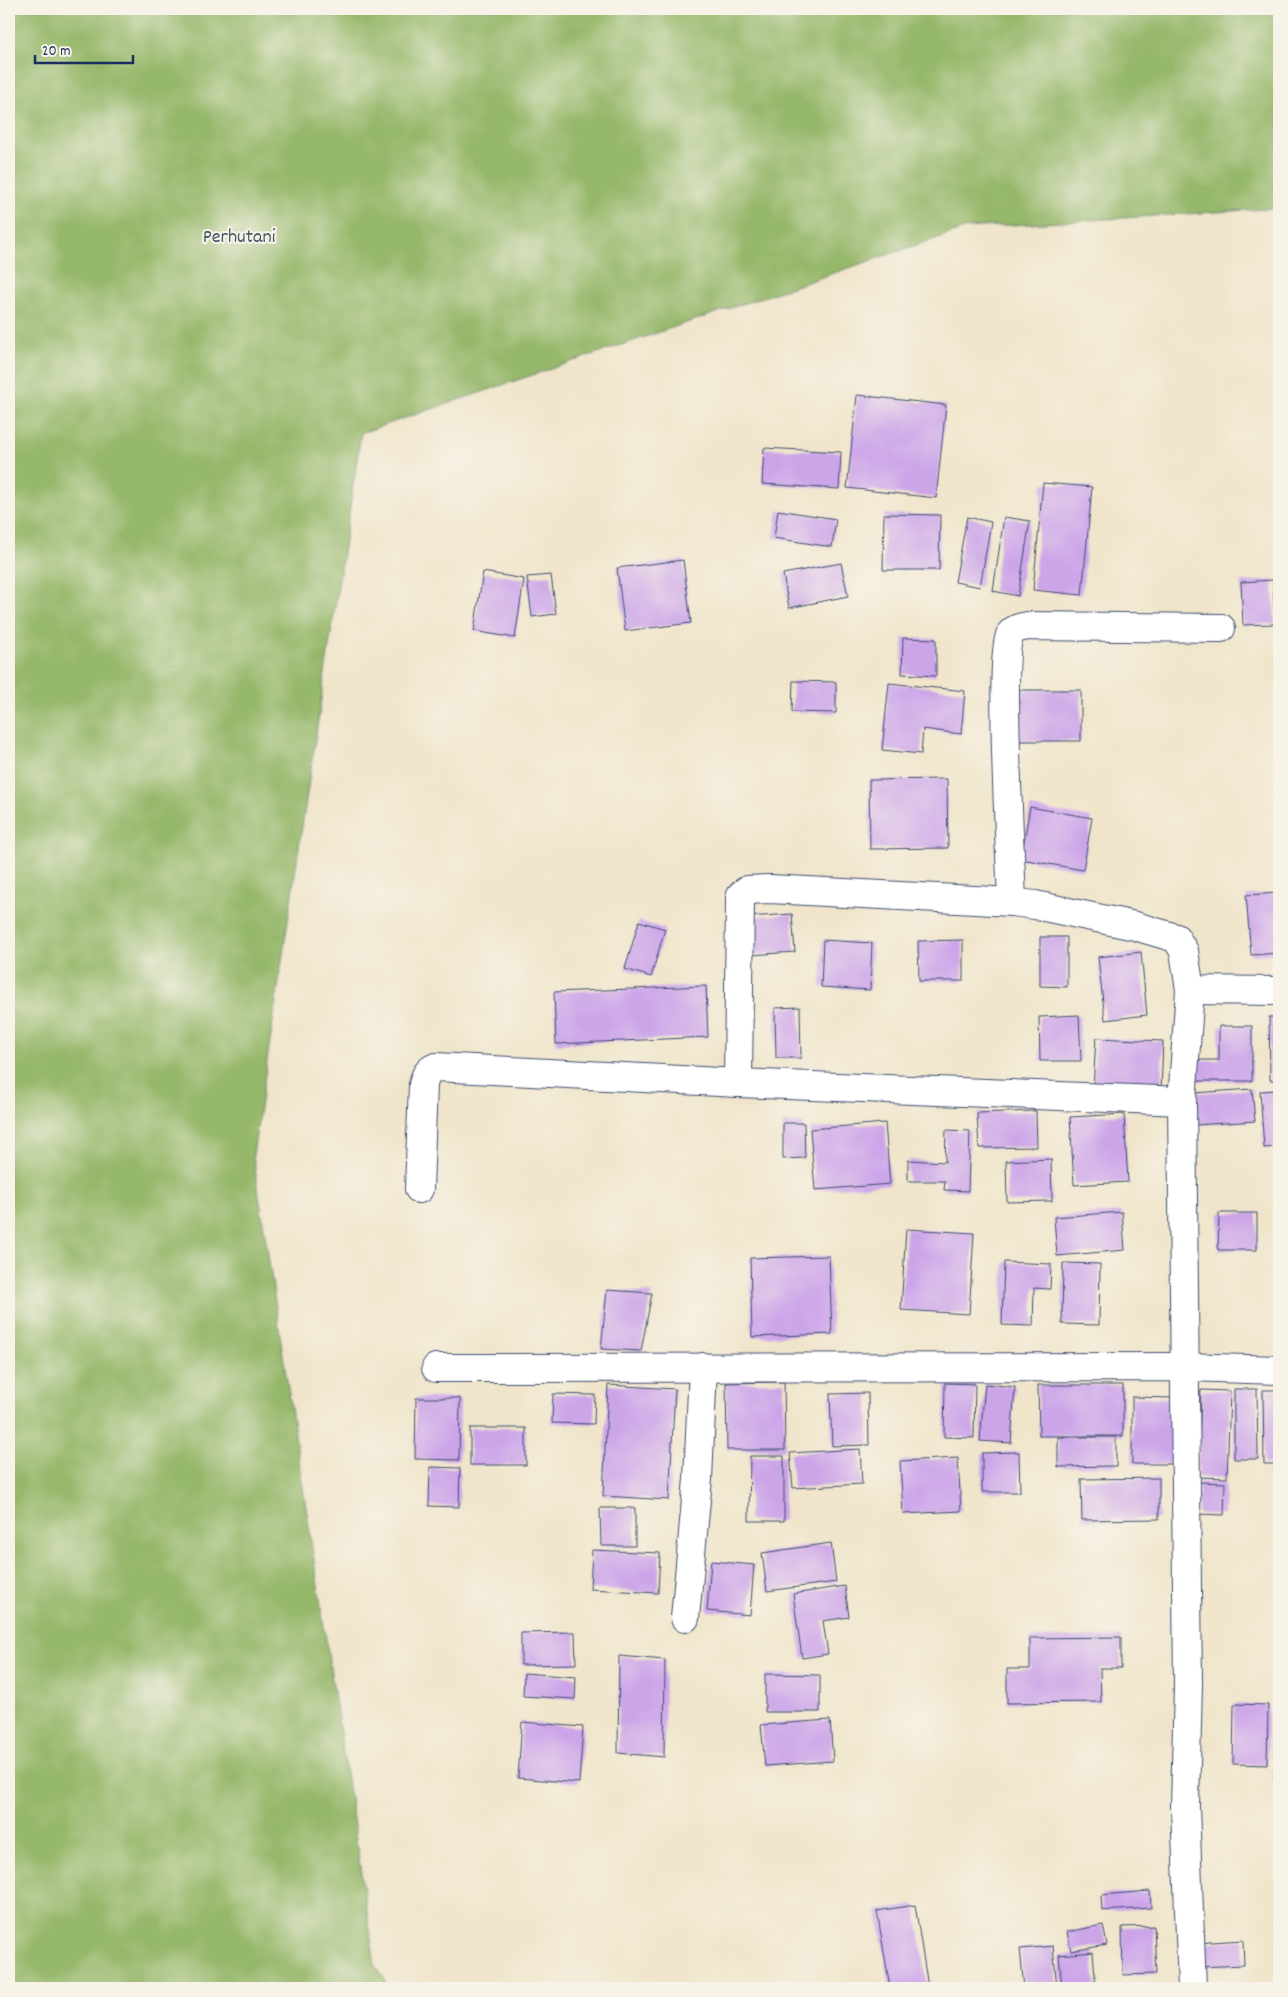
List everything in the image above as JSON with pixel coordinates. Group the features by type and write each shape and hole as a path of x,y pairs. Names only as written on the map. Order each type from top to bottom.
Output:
{"street":[{"path":"1012,902 1005,687 1007,644 1011,633 1018,628 1028,626 1221,628"},
{"path":"738,1083 740,899 746,890 770,889 1012,902 1035,905 1163,933 1176,938 1184,951 1190,990 1182,1101 1188,1684 1186,1794 1192,1988"},
{"path":"1190,990 1279,991"},
{"path":"418,1189 423,1085 430,1069 436,1067 738,1083 1182,1101"},
{"path":"685,1618 698,1479 703,1367"},
{"path":"436,1368 1186,1367 1279,1370"}],"green space":[{"name":"Perhutani","path":"9,9 1279,9 1279,208 967,228 361,433 253,1155 375,1965 391,1988 9,1988"}],"building":[{"path":"857,395 946,405 936,498 847,488"},
{"path":"764,448 841,452 839,489 762,484"},
{"path":"1043,483 1092,487 1082,595 1033,590"},
{"path":"778,510 836,519 832,547 774,538"},
{"path":"884,514 940,515 939,570 883,570"},
{"path":"967,517 991,522 980,587 955,582"},
{"path":"1004,517 1030,521 1018,596 993,591"},
{"path":"683,560 691,623 625,631 617,568"},
{"path":"841,563 848,596 789,608 783,574"},
{"path":"483,572 524,579 515,638 474,631"},
{"path":"551,575 556,614 532,617 527,577"},
{"path":"1273,580 1275,624 1243,625 1241,582"},
{"path":"903,638 936,639 936,676 902,674"},
{"path":"793,681 836,682 836,713 792,712"},
{"path":"889,683 965,691 961,734 923,729 921,754 882,750"},
{"path":"1015,690 1081,690 1081,741 1015,741"},
{"path":"947,779 948,848 870,849 869,780"},
{"path":"1030,807 1092,818 1083,870 1021,859"},
{"path":"1279,893 1279,953 1251,955 1246,895"},
{"path":"792,914 795,952 750,955 747,917"},
{"path":"639,921 665,929 651,977 625,969"},
{"path":"1040,937 1067,937 1067,987 1040,986"},
{"path":"823,940 872,943 870,990 821,987"},
{"path":"963,940 963,981 919,981 918,941"},
{"path":"1141,952 1147,1015 1105,1020 1098,957"},
{"path":"706,986 708,1037 556,1044 554,992"},
{"path":"800,1007 801,1058 776,1058 775,1008"},
{"path":"1079,1015 1081,1061 1040,1061 1039,1017"},
{"path":"1269,1017 1279,1017 1279,1080 1270,1080"},
{"path":"1219,1026 1252,1026 1252,1081 1192,1081 1192,1060 1219,1060"},
{"path":"1096,1038 1163,1041 1161,1092 1093,1089"},
{"path":"1252,1089 1255,1121 1196,1125 1194,1093"},
{"path":"1279,1090 1279,1147 1264,1148 1260,1091"},
{"path":"1036,1111 1037,1147 979,1148 977,1113"},
{"path":"1124,1114 1128,1182 1074,1185 1070,1117"},
{"path":"783,1123 804,1123 805,1158 783,1159"},
{"path":"885,1123 890,1184 815,1190 810,1129"},
{"path":"946,1130 970,1131 968,1191 944,1190 945,1181 908,1181 908,1160 945,1162"},
{"path":"1051,1159 1052,1201 1007,1202 1006,1161"},
{"path":"1122,1212 1125,1250 1057,1256 1054,1217"},
{"path":"1219,1213 1257,1213 1257,1250 1218,1250"},
{"path":"906,1229 974,1233 969,1314 901,1310"},
{"path":"829,1256 832,1334 752,1337 750,1258"},
{"path":"1004,1262 1051,1264 1050,1289 1034,1288 1033,1326 1002,1325"},
{"path":"1063,1263 1100,1264 1099,1325 1062,1324"},
{"path":"607,1290 652,1293 641,1351 601,1349"},
{"path":"784,1382 785,1450 727,1450 726,1383"},
{"path":"945,1383 975,1384 974,1438 944,1437"},
{"path":"985,1384 1015,1387 1011,1443 980,1441"},
{"path":"608,1385 675,1389 669,1500 603,1496"},
{"path":"1038,1385 1123,1385 1123,1436 1039,1436"},
{"path":"1234,1389 1257,1389 1258,1459 1234,1459"},
{"path":"1201,1390 1230,1391 1227,1478 1198,1477"},
{"path":"1263,1390 1279,1390 1279,1464 1264,1464"},
{"path":"868,1393 869,1445 832,1446 830,1394"},
{"path":"553,1394 595,1395 594,1424 552,1423"},
{"path":"1132,1397 1174,1398 1174,1464 1132,1464"},
{"path":"416,1398 460,1398 459,1460 415,1459"},
{"path":"470,1428 526,1428 526,1465 470,1465"},
{"path":"1058,1437 1116,1437 1116,1466 1058,1467"},
{"path":"860,1449 862,1484 793,1488 790,1453"},
{"path":"1019,1452 1020,1492 982,1492 982,1453"},
{"path":"750,1456 784,1456 784,1521 749,1521"},
{"path":"958,1458 961,1511 903,1514 900,1461"},
{"path":"430,1467 460,1468 459,1507 429,1506"},
{"path":"1159,1478 1159,1519 1082,1520 1081,1479"},
{"path":"1199,1482 1225,1483 1224,1515 1198,1514"},
{"path":"600,1508 635,1508 635,1546 601,1546"},
{"path":"831,1543 836,1582 767,1591 762,1553"},
{"path":"592,1550 660,1553 658,1593 590,1589"},
{"path":"711,1561 754,1565 750,1615 707,1611"},
{"path":"845,1586 849,1617 823,1621 828,1654 802,1658 793,1594"},
{"path":"575,1632 576,1664 521,1665 521,1633"},
{"path":"1121,1637 1121,1668 1100,1668 1101,1702 1007,1703 1007,1669 1030,1669 1030,1638"},
{"path":"619,1656 665,1660 664,1757 618,1753"},
{"path":"524,1673 576,1677 575,1699 523,1696"},
{"path":"765,1674 820,1675 820,1712 765,1712"},
{"path":"1234,1704 1268,1705 1267,1765 1233,1764"},
{"path":"1277,1704 1279,1704 1279,1777 1274,1777"},
{"path":"830,1720 833,1761 765,1766 761,1725"},
{"path":"522,1722 583,1727 579,1783 518,1778"},
{"path":"1150,1891 1151,1908 1102,1911 1101,1895"},
{"path":"915,1905 928,1987 890,1988 877,1911"},
{"path":"1103,1925 1107,1945 1071,1951 1067,1932"},
{"path":"1154,1926 1156,1974 1123,1975 1122,1927"},
{"path":"1243,1940 1244,1965 1198,1967 1196,1943"},
{"path":"1053,1946 1057,1988 1024,1988 1020,1949"},
{"path":"1093,1952 1096,1988 1062,1988 1059,1955"}]}
